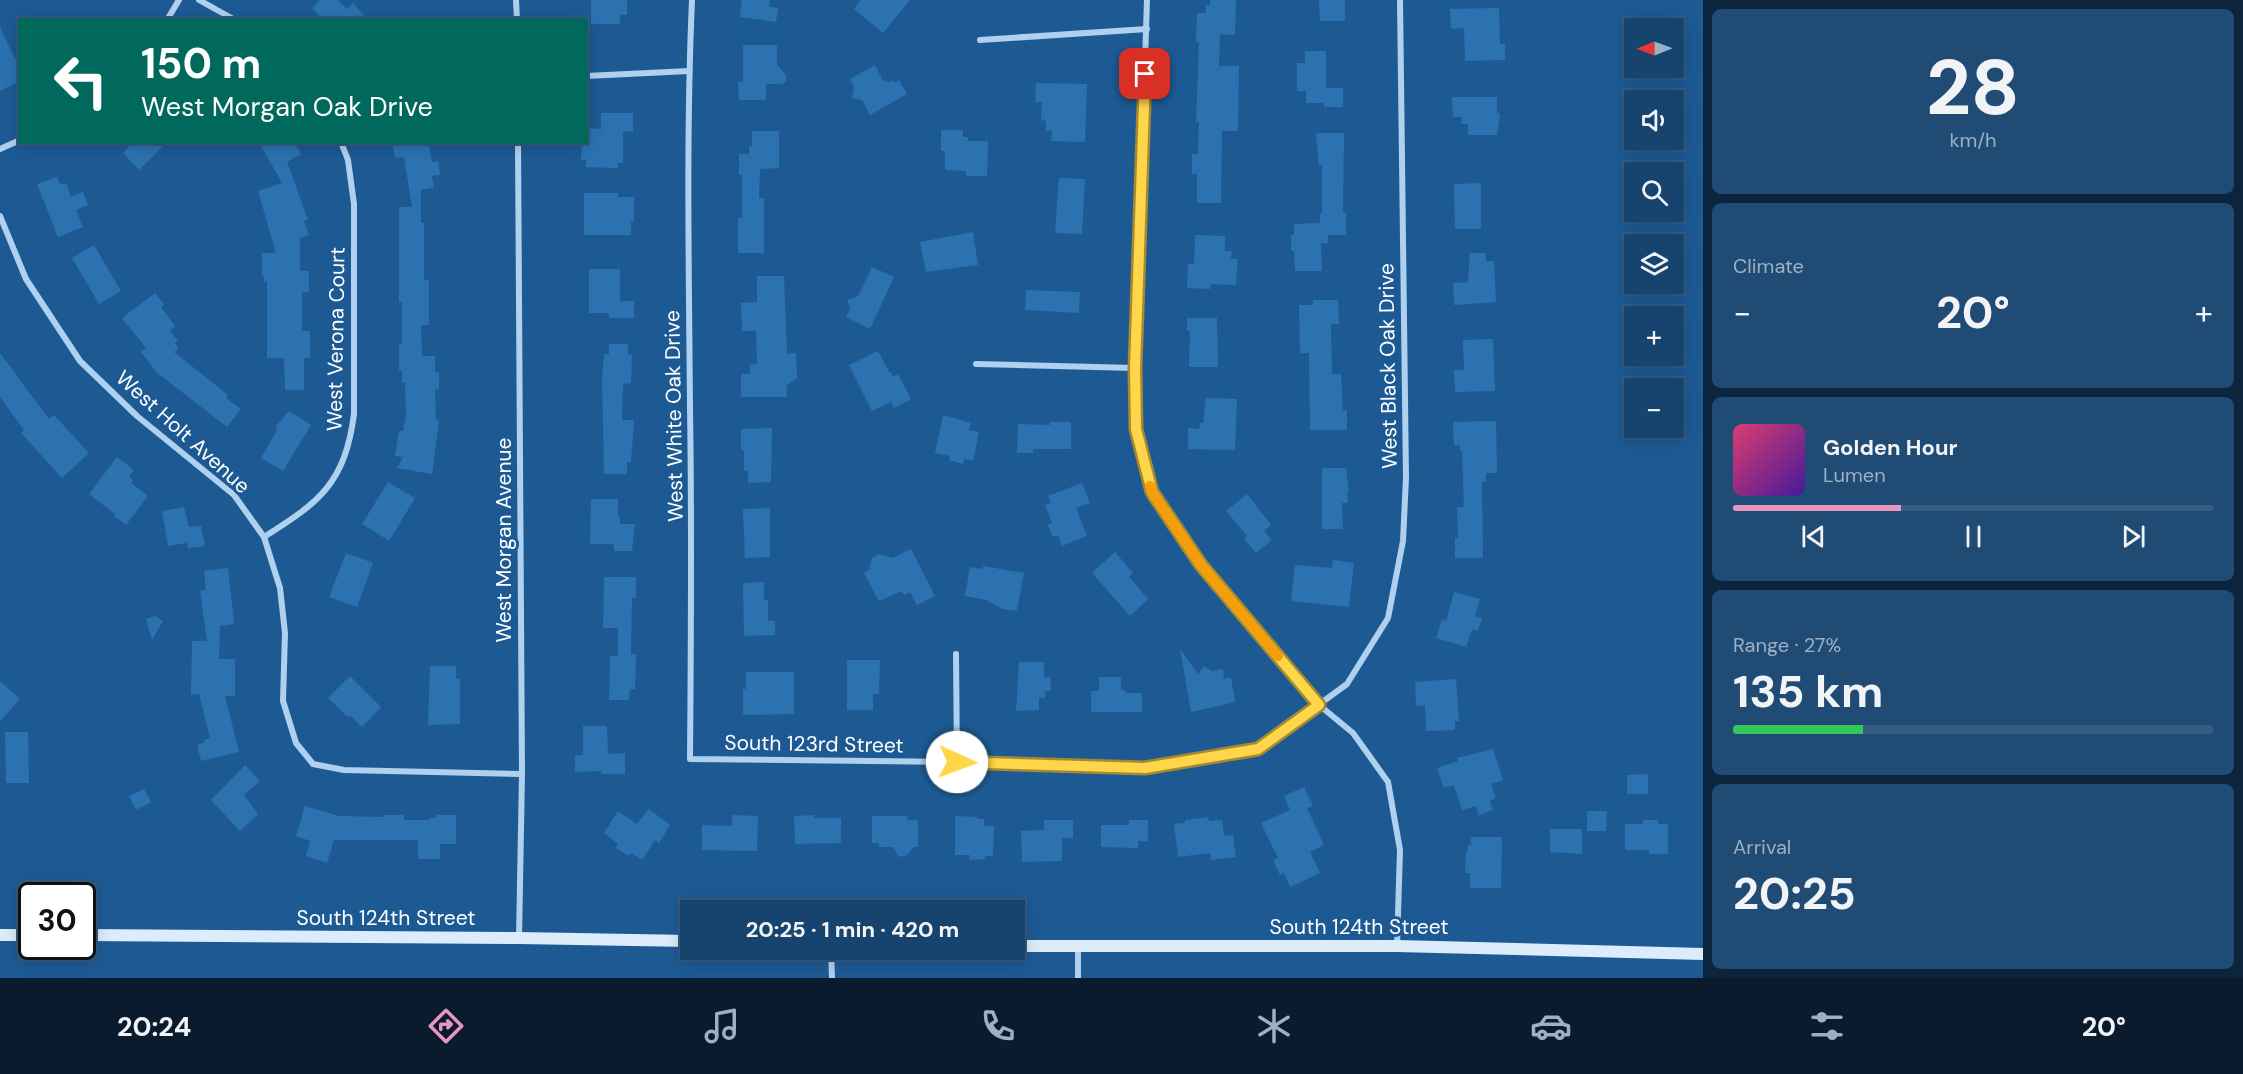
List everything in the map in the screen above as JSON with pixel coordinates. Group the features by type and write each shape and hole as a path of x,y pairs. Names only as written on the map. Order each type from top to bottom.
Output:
{"street":[{"path":"168,18 178,0"},
{"path":"199,0 231,18"},
{"path":"516,0 517,18"},
{"name":"West White Oak Drive","path":"690,759 692,595 689,71 692,0"},
{"path":"1147,0 1135,368 1136,429 1152,492 1201,565 1319,705 1353,733 1388,782 1400,850 1398,946"},
{"name":"West Black Oak Drive","path":"1319,705 1347,684 1388,618 1403,541 1406,478 1400,0"},
{"path":"980,40 1147,29"},
{"path":"588,76 689,71"},
{"path":"0,149 18,142"},
{"name":"West Verona Court","path":"264,537 295,518 321,496 339,471 350,444 354,414 354,204 348,160 342,144"},
{"name":"West Morgan Avenue","path":"518,144 522,774 519,938"},
{"name":"West Holt Avenue","path":"0,216 26,279 80,361 137,416 234,495 264,537 280,588 285,633 283,701 296,743 313,764 344,770 522,774"},
{"path":"976,364 1135,368"},
{"path":"956,654 957,762"},
{"name":"South 123rd Street","path":"690,759 957,762 1145,768 1258,749 1319,705"},
{"path":"0,935 18,935"},
{"name":"South 124th Street","path":"96,935 680,941"},
{"name":"South 124th Street","path":"1025,946 1398,946 1703,954"},
{"path":"1078,946 1078,978"},
{"path":"831,960 832,978"}],"building":[{"path":"320,0 338,0 347,9 353,3 366,18 321,18 312,8"},
{"path":"591,0 627,0 627,15 620,15 620,24 591,24"},
{"path":"742,0 770,0 769,7 778,8 776,22 740,17"},
{"path":"861,0 910,0 883,33 854,9"},
{"path":"1210,0 1236,0 1235,35 1220,34 1219,66 1239,66 1238,131 1222,131 1221,203 1197,203 1197,174 1192,174 1192,154 1198,154 1197,13 1206,13 1206,5 1210,5"},
{"path":"1319,0 1345,0 1345,21 1320,21"},
{"path":"1499,8 1500,44 1505,44 1505,60 1465,61 1464,28 1451,29 1450,9"},
{"path":"0,27 15,59 18,60 18,83 0,91"},
{"path":"743,45 777,45 777,65 786,75 786,81 782,84 766,84 766,100 739,100 738,82 743,82"},
{"path":"1305,51 1326,51 1326,88 1343,88 1343,107 1324,107 1324,103 1306,103 1306,91 1297,91 1297,63 1305,63"},
{"path":"875,65 883,81 886,80 888,83 892,80 894,83 899,80 907,94 870,115 862,100 852,98 854,87 850,79"},
{"path":"1036,83 1087,84 1085,142 1051,141 1052,131 1046,131 1046,121 1041,120 1042,102 1035,102"},
{"path":"1452,97 1497,97 1497,112 1500,115 1497,135 1468,135 1468,124 1461,124 1462,117 1453,117"},
{"path":"601,113 633,113 633,132 623,131 623,163 618,163 618,168 586,167 586,160 581,160 582,144 588,144 588,128 601,129"},
{"path":"941,130 963,130 963,137 968,137 968,141 988,141 987,176 966,176 966,171 945,170 945,151 941,151"},
{"path":"752,131 779,131 779,168 760,169 759,198 764,198 764,253 738,253 738,218 742,218 742,175 739,175 739,154 749,154 749,146 752,146"},
{"path":"1316,133 1344,133 1343,213 1346,213 1346,235 1328,235 1328,243 1321,243 1322,271 1295,271 1294,251 1291,251 1294,224 1320,223 1320,213 1322,213 1322,165 1319,165"},
{"path":"131,144 165,144 139,170 123,153"},
{"path":"260,144 295,144 301,154 287,162 308,220 304,221 309,235 300,238 300,271 309,271 309,292 302,292 302,331 310,331 310,358 304,358 304,390 285,390 284,358 267,358 267,281 264,282 264,276 262,276 262,253 276,253 258,191 282,183"},
{"path":"392,144 428,144 432,162 438,161 440,175 432,176 434,188 421,190 421,223 424,223 424,280 429,280 429,325 421,325 422,356 435,356 435,372 439,372 439,389 435,389 436,420 439,421 432,474 397,468 403,457 395,456 399,431 403,431 406,415 405,383 402,383 402,371 399,371 399,344 402,344 402,302 399,302 399,207 412,207 404,157 395,158"},
{"path":"57,177 60,185 66,183 71,197 83,192 88,205 76,210 83,227 58,237 37,184"},
{"path":"1059,178 1085,179 1082,234 1055,233"},
{"path":"1481,183 1481,229 1455,229 1454,184"},
{"path":"584,193 618,193 618,197 634,197 634,221 631,222 631,235 584,235"},
{"path":"973,232 978,265 926,272 920,242"},
{"path":"1195,235 1225,236 1225,251 1232,251 1231,259 1238,259 1236,285 1211,284 1210,289 1187,288 1188,264 1194,264"},
{"path":"94,245 121,291 99,304 72,258"},
{"path":"1470,253 1486,253 1486,261 1494,261 1496,302 1454,305 1453,283 1468,282"},
{"path":"872,267 894,277 870,329 846,317 850,309 847,300 858,296"},
{"path":"589,269 620,269 620,301 634,301 634,318 609,318 609,313 589,313"},
{"path":"757,276 784,276 787,354 796,353 797,378 786,386 787,397 741,397 741,374 750,374 750,365 757,364 756,331 742,331 741,303 757,302"},
{"path":"1026,290 1080,292 1079,313 1025,310"},
{"path":"155,293 164,304 161,307 175,326 170,331 178,341 175,343 179,348 174,352 228,395 226,398 241,409 227,427 156,372 141,352 146,348 122,318"},
{"path":"1313,300 1338,300 1339,324 1331,324 1332,374 1341,374 1343,410 1347,410 1347,430 1310,430 1309,353 1300,353 1299,305 1313,305"},
{"path":"1187,318 1217,318 1218,367 1189,367 1190,331 1187,331"},
{"path":"1493,339 1495,391 1455,392 1454,370 1464,370 1463,340"},
{"path":"609,344 628,344 628,355 632,355 631,384 623,383 622,420 634,420 631,462 627,462 627,474 604,474 602,380 604,354 609,354"},
{"path":"878,351 893,377 898,374 911,399 894,408 891,402 872,411 849,365"},
{"path":"0,353 49,419 54,415 89,453 62,478 21,433 24,430 0,397"},
{"path":"1206,398 1237,399 1235,450 1188,449 1188,428 1199,429 1200,423 1203,423"},
{"path":"289,411 311,425 283,471 261,458 277,430 276,426"},
{"path":"943,415 971,423 969,430 979,432 973,461 964,459 963,464 949,460 950,456 935,453"},
{"path":"1496,421 1497,473 1486,473 1486,482 1482,482 1483,558 1455,558 1455,538 1458,538 1457,507 1464,507 1462,450 1460,450 1460,445 1454,445 1453,422"},
{"path":"1050,422 1071,422 1071,449 1033,449 1033,453 1017,453 1018,424 1050,425"},
{"path":"772,428 771,482 748,483 748,471 744,471 744,450 741,450 741,429"},
{"path":"117,457 134,470 129,477 133,480 131,483 148,496 126,525 89,494"},
{"path":"1322,468 1346,468 1349,491 1347,491 1348,503 1342,503 1343,529 1322,529"},
{"path":"388,482 415,498 389,541 362,524"},
{"path":"1082,483 1090,503 1076,508 1087,536 1062,546 1058,535 1053,537 1048,525 1052,523 1045,505 1051,503 1048,496"},
{"path":"1247,494 1271,525 1264,531 1272,540 1256,553 1244,539 1247,536 1226,511"},
{"path":"591,499 618,499 620,524 635,524 632,551 614,551 614,544 590,544"},
{"path":"184,507 189,527 201,526 205,546 188,548 187,543 168,546 162,511"},
{"path":"770,508 770,557 745,558 743,509"},
{"path":"911,549 935,596 917,605 910,592 904,595 902,591 879,601 864,573 869,570 872,558 879,554 892,558"},
{"path":"1115,552 1133,573 1129,577 1148,599 1130,616 1092,573"},
{"path":"346,553 373,563 357,607 329,597"},
{"path":"1333,560 1354,563 1349,607 1291,601 1295,565 1332,568"},
{"path":"983,566 1024,573 1017,611 1002,609 986,600 965,596 970,567 983,569"},
{"path":"228,568 234,624 220,626 219,659 235,659 235,696 225,696 239,752 201,761 197,745 210,738 199,694 191,694 192,641 207,641 200,591 206,590 204,571"},
{"path":"604,577 636,577 636,598 632,598 631,654 636,654 635,689 630,689 629,700 609,700 610,656 618,656 618,628 603,628"},
{"path":"764,582 764,600 768,600 768,621 775,621 775,635 744,636 743,583"},
{"path":"1454,592 1480,599 1475,616 1482,618 1478,631 1472,629 1466,647 1436,638 1442,620 1446,621"},
{"path":"155,616 163,621 152,640 146,619"},
{"path":"1180,649 1198,674 1204,666 1212,671 1223,669 1224,679 1231,677 1235,702 1191,712"},
{"path":"847,660 880,660 879,694 873,694 873,710 847,710"},
{"path":"1019,662 1044,662 1044,677 1050,677 1051,691 1045,691 1045,698 1039,698 1039,710 1016,711"},
{"path":"430,666 456,666 456,679 460,679 460,724 428,725"},
{"path":"746,672 794,672 794,714 743,715 743,689 746,689"},
{"path":"350,676 381,707 362,727 328,698"},
{"path":"1099,677 1121,677 1121,690 1125,690 1125,693 1142,693 1142,712 1091,712 1091,691 1099,691"},
{"path":"1456,679 1459,721 1455,721 1455,730 1426,731 1425,705 1416,706 1415,682"},
{"path":"0,681 20,699 0,721"},
{"path":"583,726 607,726 608,754 625,753 625,774 601,774 601,771 575,772 575,755 583,755"},
{"path":"5,732 28,732 29,783 6,783"},
{"path":"1493,749 1503,780 1491,784 1496,798 1490,801 1493,810 1479,815 1476,806 1462,810 1454,785 1444,788 1437,768 1458,761 1457,758"},
{"path":"245,765 260,781 244,795 258,814 240,831 211,800"},
{"path":"1648,774 1648,794 1627,794 1627,775"},
{"path":"1304,787 1313,806 1307,808 1324,845 1310,852 1320,873 1290,887 1284,873 1280,875 1273,860 1278,858 1261,823 1290,810 1284,796"},
{"path":"144,789 151,802 136,810 129,796"},
{"path":"305,806 339,816 404,815 404,820 430,820 430,818 436,818 436,815 456,815 456,844 440,844 440,859 418,859 418,840 334,840 327,863 306,856 310,841 296,836"},
{"path":"649,809 670,825 659,843 655,840 642,860 631,853 629,856 616,848 618,844 604,833 618,811 637,824"},
{"path":"1587,811 1607,811 1606,831 1587,831"},
{"path":"732,815 758,816 757,851 702,850 702,825 732,826"},
{"path":"814,815 814,818 841,818 841,843 795,844 794,816"},
{"path":"872,816 907,816 908,820 918,820 918,847 914,847 907,855 899,857 893,847 879,847 879,843 872,843"},
{"path":"955,816 977,817 977,819 984,819 984,826 994,826 993,856 969,860 970,855 955,855"},
{"path":"1208,817 1209,821 1222,820 1224,836 1233,835 1236,857 1211,860 1210,853 1178,857 1174,824"},
{"path":"1044,820 1073,820 1073,838 1062,838 1062,861 1022,862 1021,831 1044,830"},
{"path":"1129,820 1148,820 1148,841 1138,841 1138,848 1101,847 1101,825 1129,825"},
{"path":"1643,820 1658,820 1658,824 1668,824 1668,854 1649,854 1649,850 1625,850 1625,824 1643,824"},
{"path":"1550,829 1582,829 1582,854 1550,852"},
{"path":"1471,837 1502,837 1501,888 1470,888 1470,873 1465,873 1466,852 1468,852 1468,845 1471,845"}],"slow traffic":[{"path":"1150,486 1201,565 1278,656"}],"route":[{"path":"957,762 1145,768 1258,749 1319,705 1201,565 1152,492 1136,429 1135,368 1145,74"}]}
